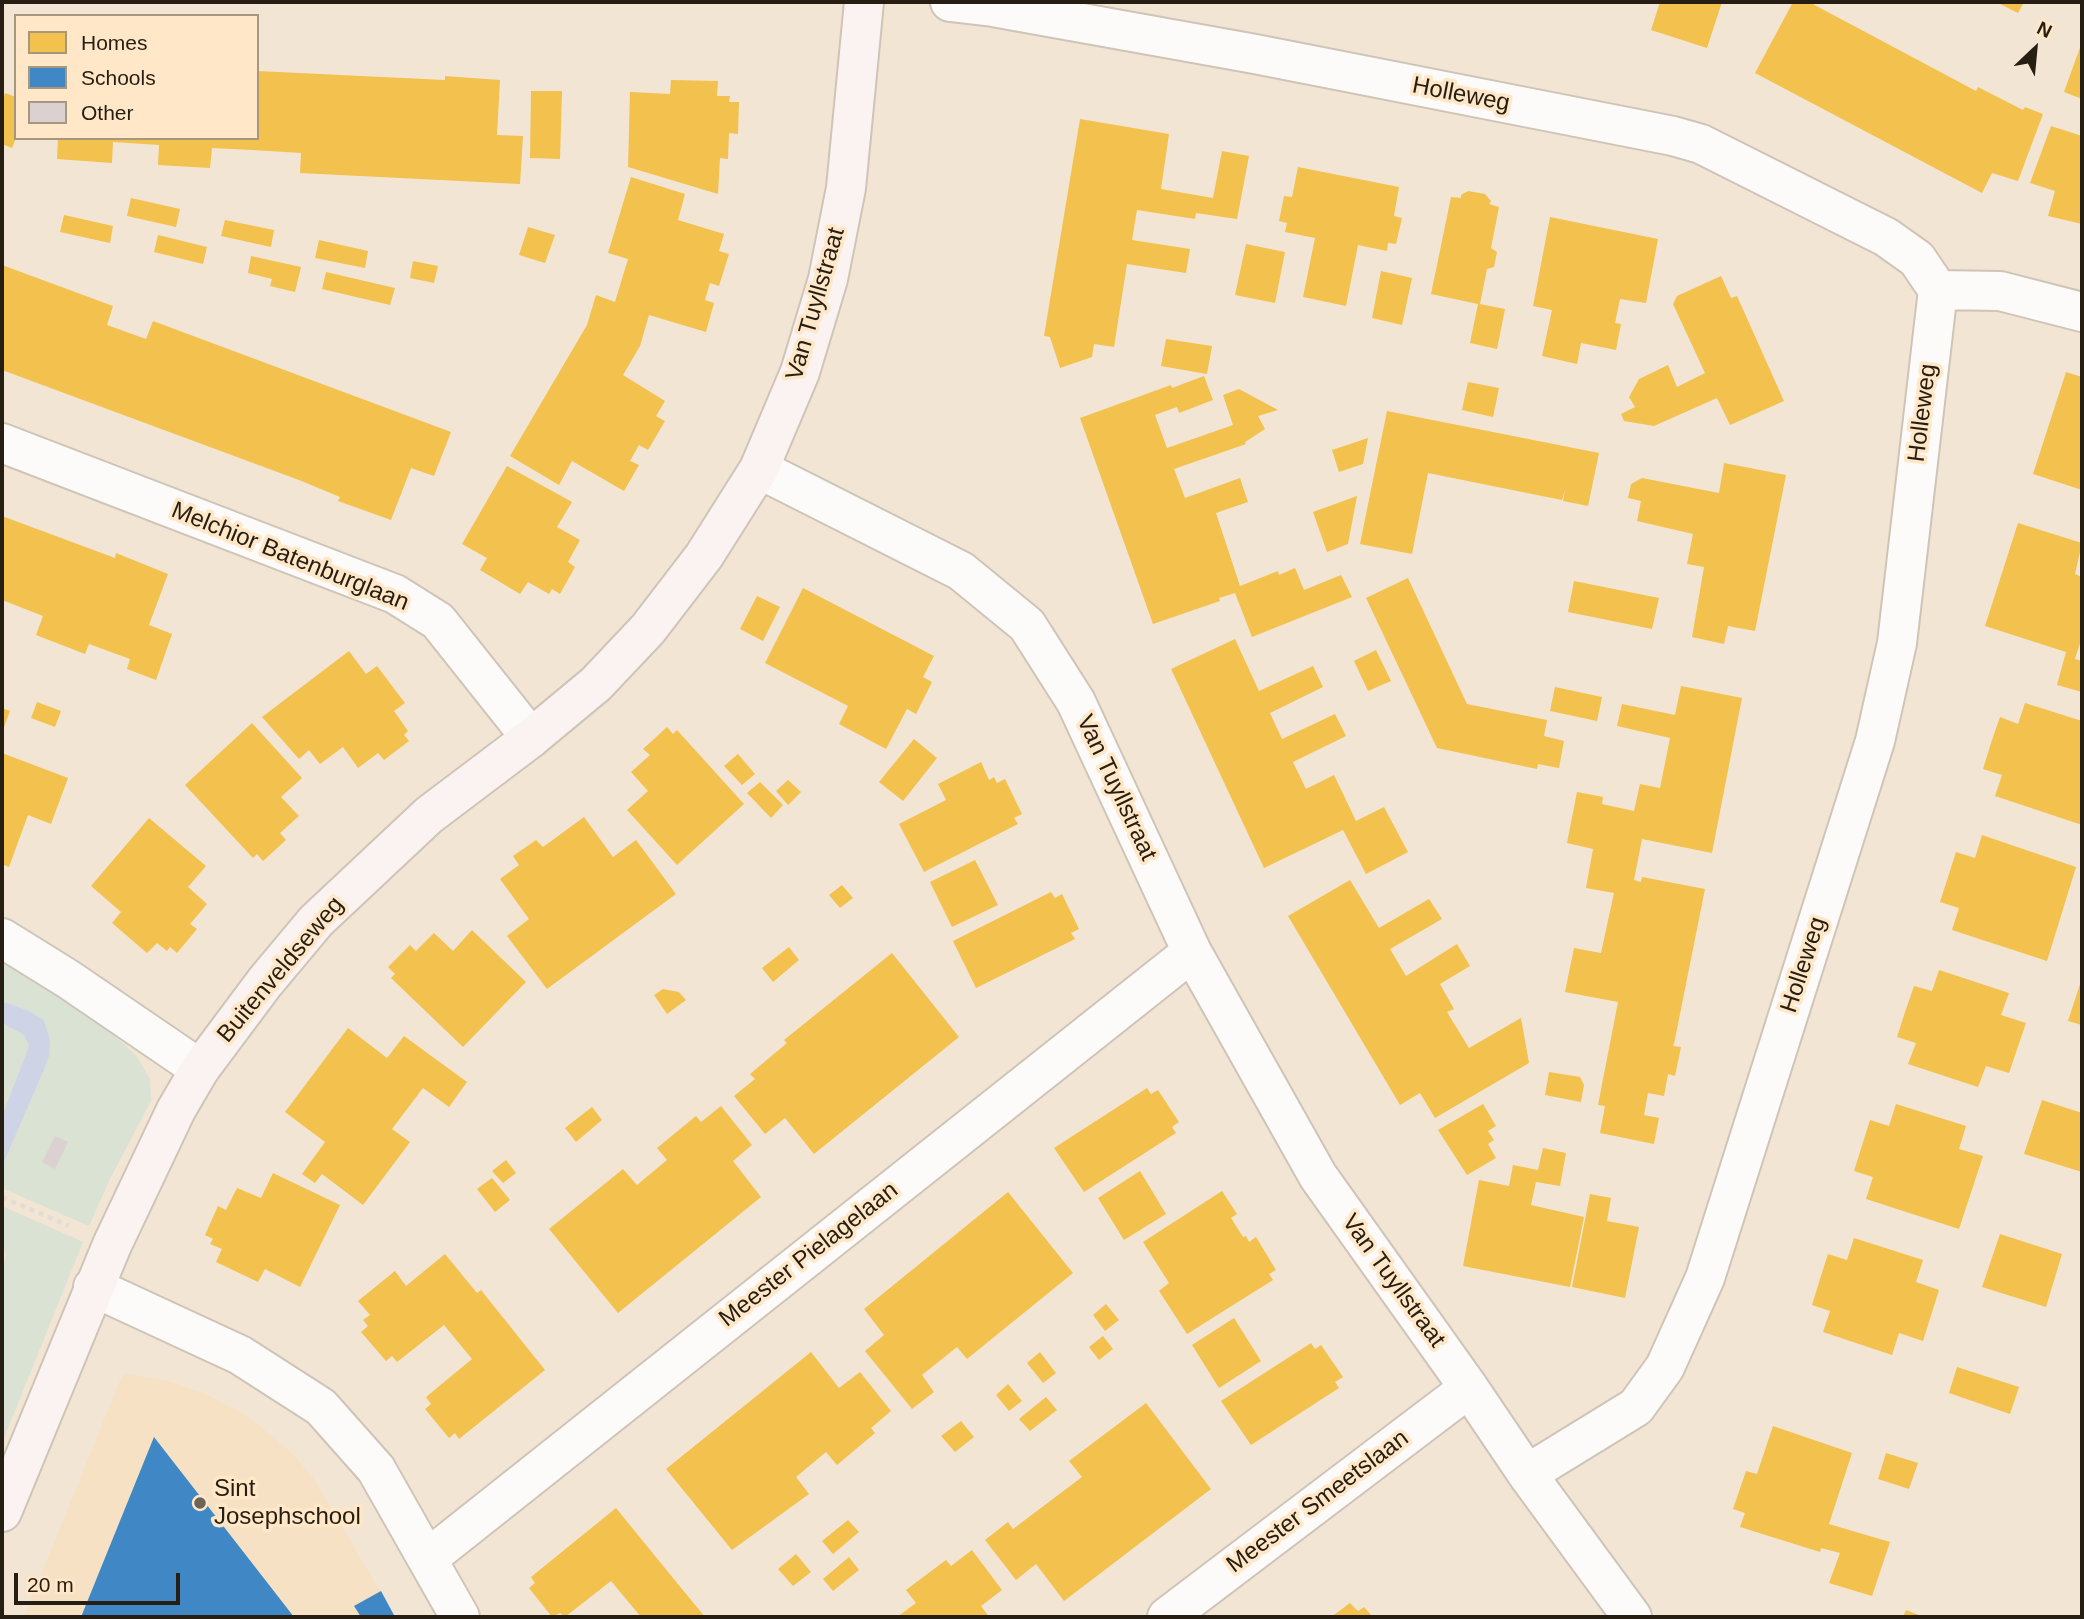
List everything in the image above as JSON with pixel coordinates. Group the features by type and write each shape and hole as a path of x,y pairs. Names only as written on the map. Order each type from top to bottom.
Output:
{"street":[{"name":"Van Tuyllstraat","path":"864,2 846,188 828,279 800,372 759,469 961,571 1027,625 1076,702 1192,952 1318,1176 1469,1388 1527,1475 1632,1617"},
{"name":"Holleweg","path":"950,2 993,6 1255,54 1673,136 1700,144 1886,237 1917,259 1938,290 1896,643 1875,741 1705,1278 1665,1367 1636,1407 1527,1475"},
{"path":"1938,290 2000,291 2082,312"},
{"name":"Melchior Batenburglaan","path":"2,443 395,594 438,621 531,738"},
{"name":"Buitenveldseweg","path":"2,1512 111,1245 176,1110 200,1069 265,982 316,921 429,815 531,738 596,684 648,629 704,556 759,469"},
{"path":"2,938 68,979 200,1069"},
{"name":"Meester Pielagelaan","path":"427,1559 1192,952"},
{"path":"93,1287 240,1355 321,1407 376,1469 460,1617"},
{"name":"Meester Smeetslaan","path":"1167,1617 1469,1388"}],"path":[{"path":"2,1197 111,1245"}],"shaded area":[{"name":"Sint Josephschool","path":"126,1373 172,1382 210,1396 247,1416 296,1457 316,1482 395,1617 24,1617 121,1378"}],"green space":[{"path":"2,962 42,985 105,1028 136,1055 150,1079 151,1101 89,1226 2,1188 2,1164 43,1072 27,1010 2,1001"},
{"path":"2,1023 24,1035 29,1046 2,1116"},
{"path":"2,1206 83,1242 2,1443 2,1273 6,1254 2,1243"}],"water":[{"path":"2,1001 27,1010 44,1020 50,1041 49,1056 43,1072 3,1164 2,1116 29,1046 24,1035 2,1023"}],"building: Homes":[{"path":"1660,2 1722,2 1707,48 1651,30"},
{"path":"1793,2 1809,2 1976,91 1978,87 2023,110 2025,107 2043,114 2018,181 1992,173 1982,193 1755,73"},
{"path":"1996,2 2024,2 2018,13"},
{"path":"2082,42 2082,99 2064,92"},
{"path":"259,71 500,80 497,135 523,136 520,184 300,173 301,153 253,150 212,148 210,168 158,165 159,145 113,142 112,163 57,159 58,140 259,140"},
{"path":"671,80 718,81 717,96 730,96 729,102 739,102 738,134 729,133 728,159 720,158 718,194 628,167 630,92 670,94"},
{"path":"531,91 562,91 560,159 530,158"},
{"path":"5,93 14,96 15,140 12,148 2,144 2,103"},
{"path":"1080,119 1169,134 1161,189 1213,198 1222,151 1249,156 1237,219 1196,213 1195,219 1137,210 1132,240 1190,249 1186,273 1127,264 1114,347 1094,344 1092,357 1060,368 1050,337 1044,336"},
{"path":"2051,126 2082,136 2082,224 2048,216 2055,191 2030,183"},
{"path":"1298,167 1399,187 1394,216 1402,218 1396,244 1388,243 1387,251 1358,245 1346,306 1303,297 1315,238 1285,232 1287,223 1279,221 1284,196 1292,197"},
{"path":"631,177 685,194 678,220 724,234 719,251 729,254 719,286 710,283 705,300 714,303 706,332 649,315 640,346 623,375 665,401 656,416 665,421 648,450 639,445 630,461 639,465 624,491 572,461 559,485 510,456 587,325 596,295 615,302 628,259 608,253"},
{"path":"1468,191 1485,194 1491,201 1489,204 1499,207 1491,248 1497,252 1494,267 1487,269 1480,304 1505,309 1497,349 1470,343 1478,304 1431,294 1451,197 1461,198 1461,195"},
{"path":"131,198 180,209 176,227 127,216"},
{"path":"64,215 113,226 110,243 60,232"},
{"path":"1550,217 1658,239 1646,303 1620,299 1615,323 1621,324 1616,350 1581,343 1577,364 1542,356 1552,310 1533,306"},
{"path":"225,220 274,230 271,247 221,236"},
{"path":"528,227 555,235 545,263 519,255"},
{"path":"158,235 207,247 203,264 154,252"},
{"path":"319,240 368,251 365,268 315,258"},
{"path":"1246,244 1285,252 1275,303 1235,295"},
{"path":"251,256 301,267 295,292 270,286 272,279 248,273"},
{"path":"413,261 438,266 434,283 410,278"},
{"path":"2,265 113,306 107,325 146,339 153,321 451,432 434,476 411,468 391,520 338,501 340,497 299,480 2,370"},
{"path":"1381,271 1412,278 1402,325 1372,318"},
{"path":"326,272 395,288 390,305 322,289"},
{"path":"1721,276 1731,298 1737,296 1784,401 1730,425 1717,398 1654,426 1624,421 1621,414 1635,407 1629,397 1639,379 1668,365 1677,387 1705,373 1673,304 1677,296"},
{"path":"1166,339 1212,346 1207,374 1161,366"},
{"path":"2066,372 2082,377 2082,490 2033,474"},
{"path":"1204,376 1213,400 1179,413 1177,407 1155,415 1167,448 1233,425 1223,395 1239,389 1278,410 1258,416 1265,429 1245,442 1246,444 1174,469 1185,498 1240,478 1248,502 1216,513 1240,586 1278,571 1279,575 1295,568 1304,590 1341,575 1352,597 1252,637 1235,593 1219,598 1220,601 1153,624 1080,418"},
{"path":"1468,382 1499,388 1493,417 1462,410"},
{"path":"1387,411 1599,453 1588,506 1563,501 1565,490 1562,500 1428,473 1412,554 1360,544"},
{"path":"1368,438 1363,464 1339,472 1332,450"},
{"path":"1724,463 1786,475 1755,631 1728,626 1724,644 1692,637 1704,567 1687,564 1693,534 1637,521 1641,501 1628,498 1631,484 1642,478 1719,493"},
{"path":"507,466 572,502 557,527 580,540 568,562 575,567 560,594 552,589 549,594 528,582 520,594 480,570 487,558 462,544"},
{"path":"1357,496 1348,544 1327,552 1313,512"},
{"path":"2,516 115,558 116,553 168,574 149,625 172,634 156,680 127,669 130,659 89,644 85,654 36,635 43,616 2,600"},
{"path":"2018,523 2082,543 2075,574 2082,577 2082,637 2075,659 2082,661 2082,692 2057,685 2066,652 1985,626"},
{"path":"1408,578 1467,704 1547,720 1544,736 1564,741 1559,768 1538,764 1537,769 1437,748 1366,598"},
{"path":"1574,581 1659,598 1652,629 1568,612"},
{"path":"803,588 934,656 923,677 932,682 916,714 907,709 886,749 839,724 848,706 765,663"},
{"path":"757,596 780,607 763,641 740,629"},
{"path":"1235,639 1259,691 1313,666 1323,687 1270,713 1282,739 1335,714 1346,736 1293,762 1306,789 1334,775 1356,821 1384,807 1408,852 1366,874 1343,830 1264,868 1171,669"},
{"path":"1376,650 1391,681 1368,691 1354,661"},
{"path":"349,651 366,674 377,666 405,703 394,711 408,731 404,735 409,741 384,760 378,753 358,768 343,747 320,764 309,750 299,759 262,717"},
{"path":"1681,686 1742,698 1712,853 1642,839 1634,880 1641,882 1642,877 1705,889 1673,1046 1681,1047 1675,1076 1668,1074 1664,1096 1648,1093 1644,1115 1659,1118 1654,1144 1600,1133 1605,1106 1598,1105 1618,1002 1565,992 1574,948 1601,953 1614,893 1586,888 1593,849 1567,843 1577,792 1603,797 1602,804 1634,811 1640,784 1660,788 1670,738 1617,726 1622,704 1675,715"},
{"path":"1555,687 1602,697 1597,721 1550,711"},
{"path":"37,702 61,711 55,727 31,718"},
{"path":"2025,703 2082,721 2082,825 1995,796 2002,775 1983,769 1991,743 2000,717 2018,724"},
{"path":"2,708 10,711 4,727 2,726"},
{"path":"252,723 302,778 281,797 299,816 280,833 286,840 263,861 257,854 253,858 185,785"},
{"path":"667,727 673,734 677,730 744,804 677,865 627,810 648,791 631,772 650,755 643,749"},
{"path":"914,739 937,758 903,801 879,782"},
{"path":"2,753 68,778 51,824 28,815 9,867 2,864"},
{"path":"738,754 755,774 742,785 724,766"},
{"path":"981,762 989,780 994,777 997,783 1005,779 1022,814 1014,818 1018,824 924,872 899,824 946,800 938,784"},
{"path":"788,780 801,792 788,805 776,791"},
{"path":"760,782 783,805 771,818 747,793"},
{"path":"584,817 613,857 636,840 676,894 547,989 507,936 529,919 500,879 519,865 513,856 536,840 543,847"},
{"path":"149,818 206,866 188,887 207,904 190,924 197,929 177,953 170,947 167,951 157,943 147,953 112,923 121,912 91,886"},
{"path":"1982,835 2076,867 2047,961 1952,930 1959,908 1940,902 1956,852 1975,858"},
{"path":"975,860 998,905 952,927 930,882"},
{"path":"1350,880 1379,928 1429,899 1442,919 1390,949 1406,976 1457,944 1470,966 1440,984 1454,1009 1447,1012 1469,1048 1521,1018 1529,1063 1435,1118 1420,1093 1400,1105 1288,916"},
{"path":"842,885 853,898 840,908 829,895"},
{"path":"1051,892 1055,898 1062,894 1079,929 1071,933 1075,939 976,988 953,941"},
{"path":"472,930 526,982 463,1047 391,978 395,974 388,967 410,945 416,951 434,933 453,951"},
{"path":"789,947 799,960 773,982 762,968"},
{"path":"892,953 959,1037 814,1154 785,1118 765,1134 734,1096 755,1079 750,1074 787,1043 784,1040"},
{"path":"1939,970 2009,993 2001,1015 2026,1023 2009,1073 1986,1066 1978,1087 1908,1064 1916,1043 1897,1037 1905,1012 1914,986 1932,991"},
{"path":"2082,978 2082,1025 2068,1021"},
{"path":"663,989 679,992 686,1000 667,1014 654,995"},
{"path":"348,1028 387,1058 404,1036 467,1082 449,1107 423,1088 392,1129 410,1142 363,1205 322,1174 315,1183 302,1174 325,1142 285,1112"},
{"path":"1549,1072 1580,1077 1584,1085 1581,1102 1545,1095"},
{"path":"1147,1088 1151,1094 1158,1090 1179,1122 1172,1127 1176,1133 1084,1192 1054,1148"},
{"path":"2042,1100 2082,1113 2082,1172 2024,1154"},
{"path":"1483,1104 1496,1126 1488,1131 1494,1140 1488,1144 1496,1158 1467,1175 1438,1130"},
{"path":"1896,1104 1966,1126 1959,1149 1983,1156 1959,1229 1866,1199 1873,1177 1854,1171 1870,1120 1889,1126"},
{"path":"721,1106 752,1145 733,1161 761,1197 618,1313 549,1229 623,1169 637,1185 667,1160 657,1148 696,1116 701,1122"},
{"path":"592,1107 602,1120 576,1142 565,1128"},
{"path":"1543,1148 1566,1153 1560,1186 1536,1182 1531,1205 1584,1217 1570,1287 1463,1266 1479,1180 1509,1186 1513,1165 1538,1170"},
{"path":"506,1160 516,1173 503,1183 492,1171"},
{"path":"1140,1171 1166,1214 1124,1240 1098,1198"},
{"path":"273,1173 340,1205 300,1287 265,1269 258,1282 216,1262 222,1249 210,1244 213,1239 205,1235 218,1206 226,1210 237,1188 261,1198"},
{"path":"492,1178 510,1200 495,1212 477,1189"},
{"path":"1222,1191 1237,1214 1231,1218 1243,1237 1246,1236 1249,1242 1256,1237 1276,1270 1269,1274 1273,1280 1187,1334 1159,1291 1169,1283 1143,1242"},
{"path":"1008,1192 1073,1273 967,1359 957,1347 922,1375 934,1392 912,1409 865,1351 884,1335 864,1309"},
{"path":"1590,1194 1611,1198 1607,1221 1639,1227 1625,1298 1572,1287"},
{"path":"2000,1234 2062,1254 2046,1307 1982,1287"},
{"path":"1854,1238 1923,1260 1916,1282 1939,1290 1923,1341 1899,1333 1892,1355 1823,1332 1830,1311 1812,1305 1828,1254 1847,1260"},
{"path":"445,1254 477,1293 481,1290 545,1370 459,1439 455,1433 449,1438 425,1409 431,1404 426,1397 472,1359 444,1325 397,1362 392,1356 386,1361 361,1332 368,1326 363,1320 370,1315 358,1301 395,1271 406,1286"},
{"path":"1106,1304 1119,1320 1105,1331 1093,1315"},
{"path":"1234,1318 1261,1361 1219,1388 1192,1345"},
{"path":"1103,1336 1113,1349 1099,1360 1089,1347"},
{"path":"1311,1343 1315,1349 1321,1345 1343,1377 1335,1382 1339,1388 1251,1445 1221,1401"},
{"path":"811,1352 839,1388 860,1372 891,1411 871,1428 875,1433 837,1465 826,1452 796,1477 809,1494 732,1550 666,1469"},
{"path":"1040,1352 1056,1373 1043,1383 1027,1363"},
{"path":"1957,1367 2019,1387 2010,1414 1949,1393"},
{"path":"1008,1384 1022,1401 1009,1411 996,1395"},
{"path":"1046,1397 1057,1410 1030,1431 1019,1419"},
{"path":"1146,1403 1211,1489 1064,1601 1036,1564 1016,1580 985,1540 1008,1522 1013,1529 1082,1477 1069,1461"},
{"path":"961,1421 974,1437 955,1452 941,1436"},
{"path":"1773,1426 1852,1453 1829,1524 1890,1542 1872,1596 1829,1583 1840,1553 1821,1548 1820,1552 1740,1527 1745,1513 1733,1509 1746,1471 1757,1474"},
{"path":"1886,1453 1918,1463 1909,1489 1878,1479"},
{"path":"616,1508 705,1617 641,1617 611,1581 565,1617 560,1613 552,1617 529,1588 535,1583 531,1577"},
{"path":"848,1520 859,1532 833,1554 822,1541"},
{"path":"972,1550 1002,1590 981,1606 989,1617 897,1617 916,1603 906,1590 946,1560 951,1566"},
{"path":"796,1554 811,1572 793,1586 778,1569"},
{"path":"849,1557 859,1570 833,1591 823,1579"},
{"path":"1350,1603 1358,1611 1364,1607 1373,1617 1331,1617"},
{"path":"1906,1610 1924,1617 1903,1617"}],"building: Schools":[{"path":"154,1437 294,1617 81,1617"},
{"path":"381,1591 395,1617 361,1617 354,1606"}],"building: Other":[{"path":"55,1136 68,1142 55,1169 42,1162"}],"place":[{"name":"Sint Josephschool","path":"200,1503"}]}
